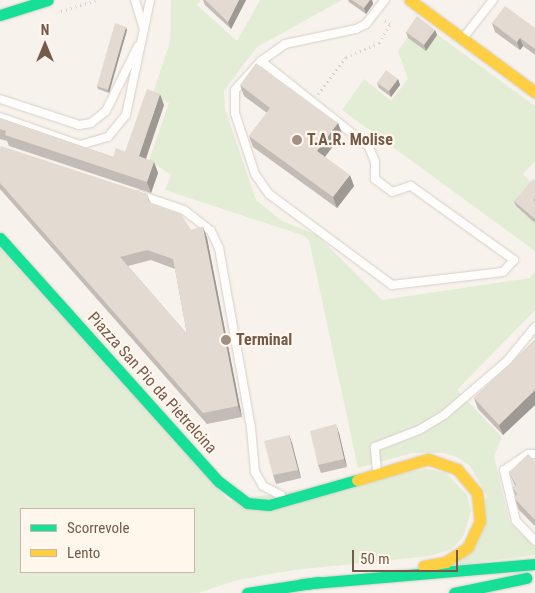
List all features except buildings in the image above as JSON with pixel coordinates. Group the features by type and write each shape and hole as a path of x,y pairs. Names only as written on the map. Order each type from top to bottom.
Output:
{"street":[{"path":"0,14 48,0"},
{"path":"410,0 464,37 535,92"},
{"name":"Piazza San Pio da Pietrelcina","path":"0,238 218,481 248,503 269,505 378,472 428,460 457,469 477,493 480,506 476,534 468,547 446,562 302,584"},
{"path":"247,593 302,584 535,564"},
{"path":"454,593 535,576"}],"lane":[{"path":"0,98 79,125 91,123 106,111 145,33 134,0"},
{"path":"0,117 80,145 108,137 126,115 145,33 150,0"},
{"path":"261,62 313,101 369,147 375,162 375,179 392,192 411,186 514,260 503,272 392,286 269,194 254,174 235,113 235,90 261,62 285,44 356,29 366,24 385,0"},
{"path":"464,37 493,0"},
{"path":"129,192 184,210 211,231 219,248 244,390 255,472 263,486 273,493 302,496"},
{"path":"378,472 375,447 419,430 444,415 507,361 535,327"},
{"path":"535,454 528,454 504,470 516,520 535,541"}],"path":[{"path":"313,101 346,57 378,43 390,24 374,15"}],"green space":[{"path":"171,0 201,0 197,5 237,41 260,0 342,0 257,47 224,91 225,109 256,200 282,221 317,235 382,300 530,278 535,271 535,310 457,390 502,437 494,456 510,523 535,546 535,555 456,565 487,496 470,466 457,457 444,453 412,453 358,468 309,240 302,235 165,190 171,175 149,160 169,103 152,96 170,42"},
{"path":"419,21 535,106 535,161 523,174 535,186 535,251 342,110 364,79 391,101 408,79 398,51"},
{"path":"0,248 229,501 427,469 446,473 467,495 471,511 463,537 452,549 430,556 294,570 237,580 198,593 0,593"}],"traffic: fast":[{"path":"0,15 48,0"},
{"path":"0,238 218,481 247,503 269,505 357,480"},
{"path":"302,584 535,564"},
{"path":"454,593 526,578"},
{"path":"247,593 318,582"}],"traffic: slow":[{"path":"410,0 535,92"},
{"path":"357,480 428,459 457,469 477,493 480,521 468,547 446,562 423,566"}],"place":[{"name":"T.A.R. Molise","path":"297,140"},
{"name":"Terminal","path":"226,340"}]}
